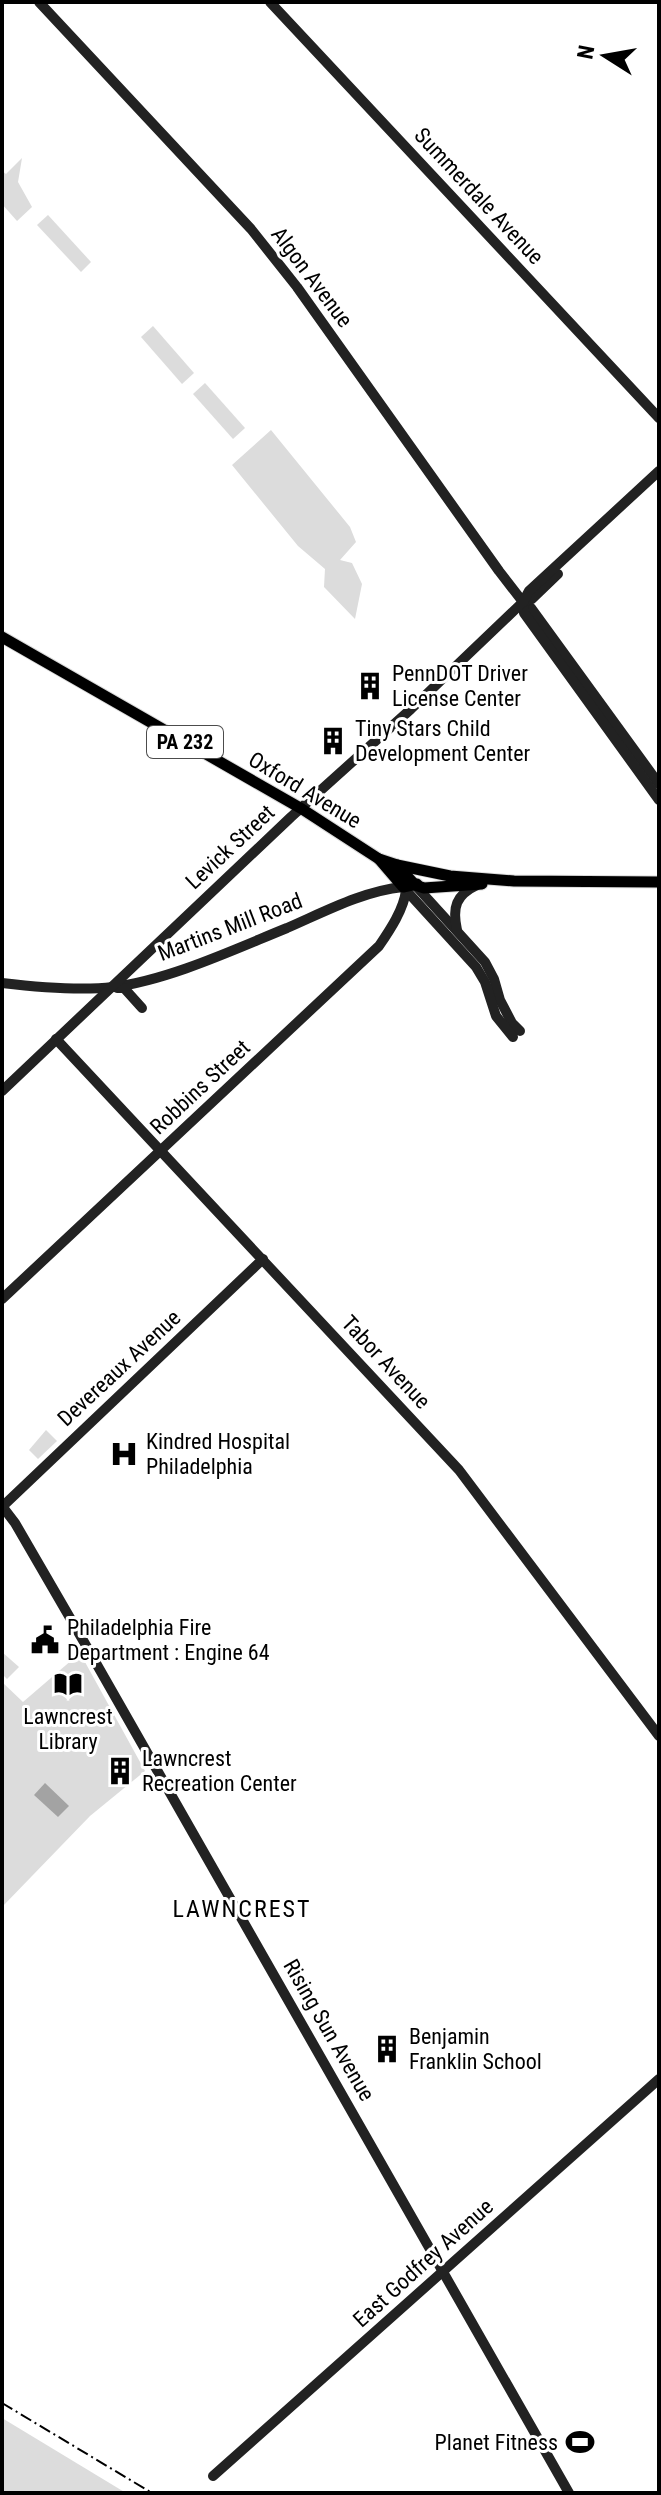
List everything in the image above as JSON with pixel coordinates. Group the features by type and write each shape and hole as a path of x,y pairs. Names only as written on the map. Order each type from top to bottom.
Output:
{"main road":[{"name":"Oxford Avenue","path":"2,637 302,809 379,859 408,887 514,881"},
{"name":"Oxford Avenue","path":"379,859 467,877 514,881 659,882"},
{"name":"Oxford Avenue","path":"397,865 408,887"},
{"name":"Martins Mill Road","path":"408,887 424,881 467,877"}],"street":[{"name":"Algon Avenue","path":"39,2 251,229 297,287 523,602 531,608 659,784"},
{"name":"Summerdale Avenue","path":"270,2 659,418"},
{"name":"Levick Street","path":"2,1091 659,471"},
{"name":"Levick Street","path":"523,602 532,599 659,480"},
{"name":"Algon Avenue","path":"523,602 524,613 659,800"},
{"path":"457,932 456,902 461,894 479,884"},
{"name":"Martins Mill Road","path":"2,983 111,987 138,982 212,959 384,889 408,887"},
{"path":"408,887 485,962 516,1034 496,1016 485,982 476,967 408,887"},
{"name":"Robbins Street","path":"2,1299 379,946 391,928 408,887"},
{"path":"111,987 124,988 142,1008"},
{"name":"Tabor Avenue","path":"56,1039 467,1480 659,1736"},
{"name":"Devereaux Avenue","path":"2,1506 263,1259"},
{"name":"Rising Sun Avenue","path":"2,1506 84,1642 569,2493"},
{"name":"East Godfrey Avenue","path":"213,2476 659,2079"}],"shaded area":[{"path":"22,158 18,182 32,207 17,221 2,204 2,171 6,174"},
{"path":"48,215 91,262 81,272 37,225"},
{"path":"153,326 194,373 182,384 141,337"},
{"path":"205,383 245,428 233,439 193,394"},
{"path":"271,430 350,527 356,542 340,560 352,563 362,584 355,619 324,587 325,569 298,546 232,465"},
{"path":"46,1430 57,1441 38,1459 29,1450"},
{"path":"2,1652 19,1667 7,1679 2,1674"},
{"path":"80,1653 145,1771 90,1816 2,1907 2,1682 23,1702"},
{"path":"45,1783 69,1806 58,1817 34,1795"},
{"path":"2,2418 126,2493 2,2493"}],"railway":[{"path":"2,2403 152,2493"}],"place":[{"name":"PennDOT Driver License Center","path":"370,686"},
{"name":"Tiny Stars Child Development Center","path":"333,741"},
{"name":"Kindred Hospital Philadelphia","path":"124,1454"},
{"name":"Philadelphia Fire Department : Engine 64","path":"45,1640"},
{"name":"Lawncrest Library","path":"68,1684"},
{"name":"Lawncrest Recreation Center","path":"120,1771"},
{"name":"Benjamin Franklin School","path":"387,2049"},
{"name":"Planet Fitness","path":"580,2442"}],"district":[{"name":"LAWNCREST","path":"242,1909"}]}
